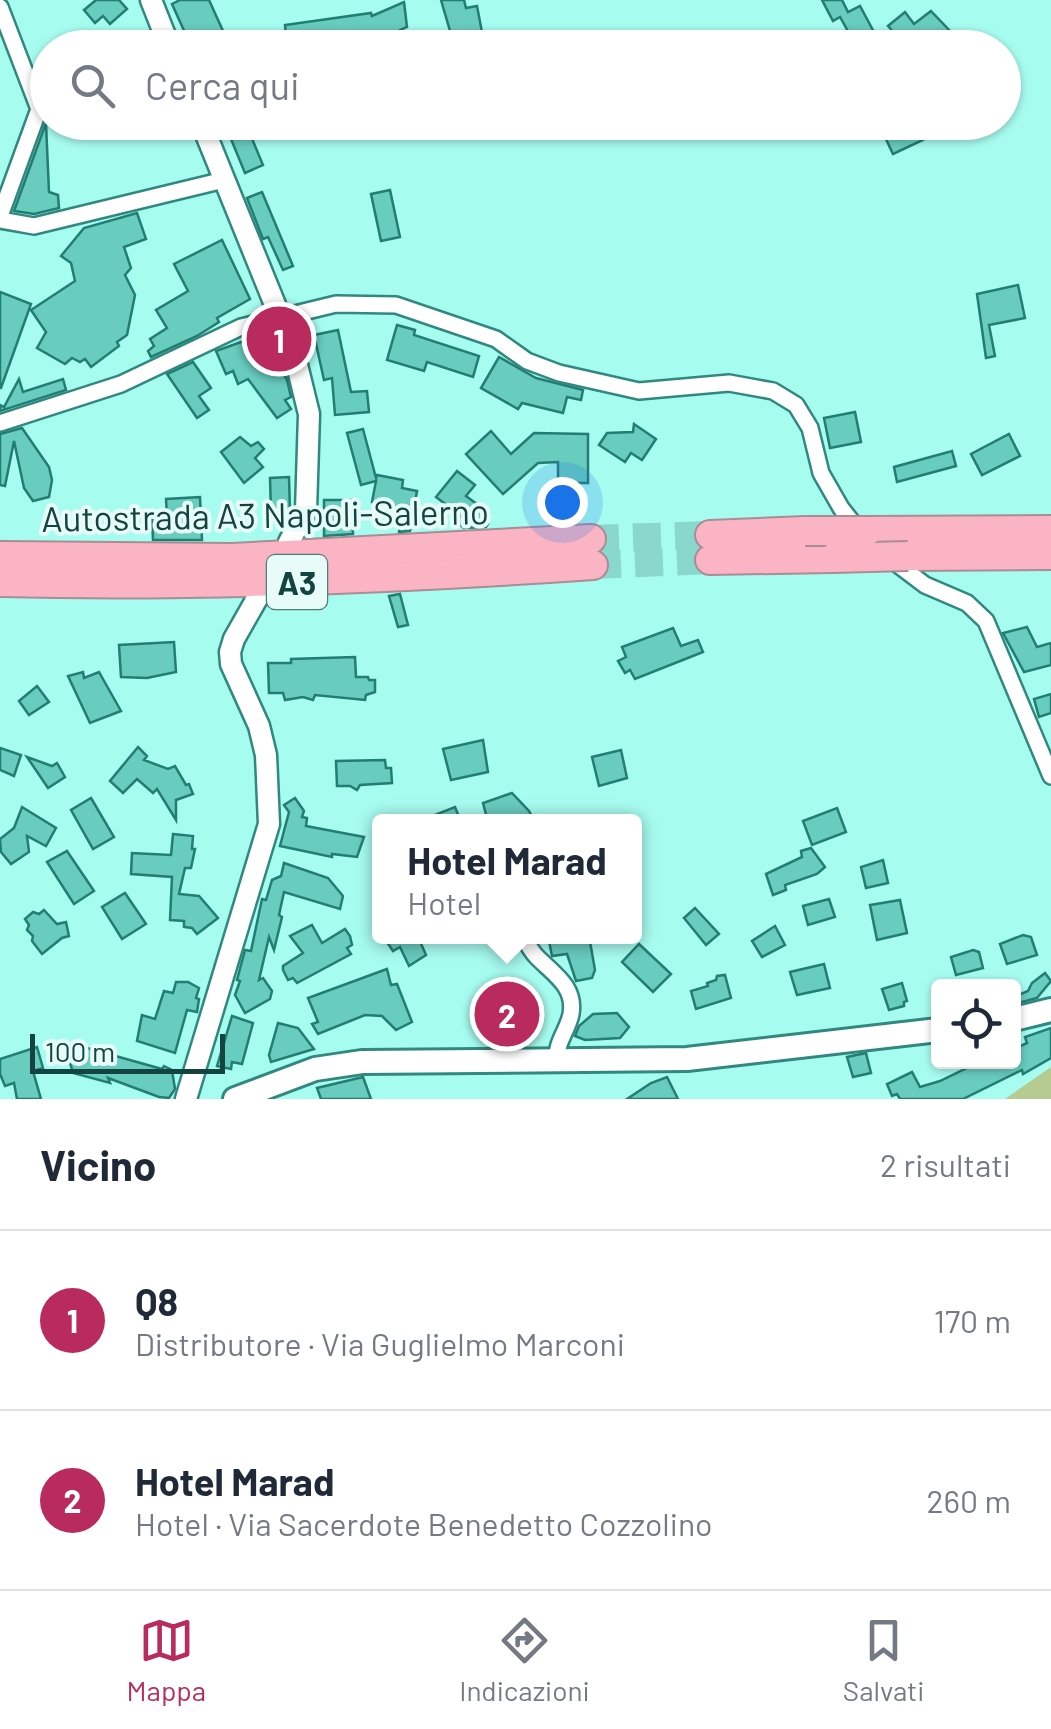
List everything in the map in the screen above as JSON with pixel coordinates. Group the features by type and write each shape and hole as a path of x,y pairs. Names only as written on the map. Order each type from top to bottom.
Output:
{"highway":[{"path":"1051,530 805,531 710,547 833,558 1051,556"},
{"name":"Autostrada A3 Napoli-Salerno","path":"0,556 126,559 592,552 286,582 0,582"}],"main road":[{"path":"1021,1018 1051,1010"},
{"path":"236,1099 315,1069 362,1062 687,1059 931,1031"}],"street":[{"path":"151,0 163,30"},
{"path":"0,7 7,46 30,90"},
{"path":"30,136 0,218 34,226 224,180"},
{"path":"207,140 280,317 309,414 306,511 288,542"},
{"path":"0,423 121,384 241,327 336,304 396,305 496,339 527,361 559,373 639,391 729,383 773,391 796,405 810,428 821,473 841,508 869,543 925,585 968,604 986,621 1051,776"},
{"path":"186,1099 269,824 266,755 259,726 230,664 234,638 259,596"},
{"path":"528,944 563,982 571,1000 571,1014 557,1059"}],"green space":[{"path":"1051,1067 1051,1099 1005,1099"}],"building":[{"path":"96,0 119,0 127,9 110,24 103,16 95,23 84,10"},
{"path":"180,0 209,0 223,30 184,30 172,4"},
{"path":"441,0 464,0 466,8 477,6 482,30 450,30"},
{"path":"822,0 842,0 848,12 860,6 873,30 847,30 840,17 833,21"},
{"path":"404,2 407,27 286,30 285,25 371,13 372,16"},
{"path":"931,11 949,30 891,30 888,26 905,12 914,24"},
{"path":"40,140 47,140 49,192 58,195 59,208 34,214 14,211"},
{"path":"231,140 253,140 263,165 245,173"},
{"path":"886,140 923,140 893,154"},
{"path":"390,190 400,237 381,241 371,194"},
{"path":"262,192 293,266 283,270 268,237 263,239 247,198"},
{"path":"137,213 146,239 124,247 131,268 125,275 135,295 127,335 117,342 119,346 91,367 85,359 80,362 72,358 65,364 37,348 46,332 31,310 75,281 71,263 61,256 84,228"},
{"path":"222,240 250,299 217,318 219,322 197,336 151,357 148,351 154,346 150,339 167,328 156,310 188,291 174,264"},
{"path":"1018,285 1025,318 989,325 995,356 986,358 977,294"},
{"path":"0,292 31,304 1,388 0,388"},
{"path":"397,325 415,330 414,335 479,356 473,377 427,362 424,371 387,360"},
{"path":"338,330 351,392 367,391 369,412 335,415 332,378 324,380 314,335"},
{"path":"266,333 269,340 273,338 279,354 274,356 291,397 285,400 291,409 277,418 248,379 238,384 233,371 226,374 216,351"},
{"path":"499,357 536,378 583,390 581,400 567,397 563,413 522,403 518,409 481,388"},
{"path":"193,362 211,388 199,396 209,410 197,418 167,374"},
{"path":"19,379 23,392 63,379 66,390 0,411 0,405 4,407"},
{"path":"855,412 861,442 830,448 824,418"},
{"path":"634,424 656,439 642,460 631,453 625,462 599,445 607,433 633,432"},
{"path":"22,428 49,467 49,497 33,501 24,488 14,441 5,486 0,485 0,434"},
{"path":"363,429 376,478 377,475 403,480 402,488 417,491 410,531 399,532 403,508 372,502 376,481 361,485 347,433"},
{"path":"491,431 511,454 534,433 588,434 588,483 558,483 558,462 538,463 503,494 466,454"},
{"path":"1009,434 1020,456 982,475 971,454"},
{"path":"240,437 251,446 258,442 264,449 255,458 263,467 244,483 221,452"},
{"path":"952,451 956,466 897,482 894,467"},
{"path":"457,471 475,485 466,496 489,513 484,520 486,527 464,528 456,522 461,516 436,497"},
{"path":"289,477 290,511 271,513 270,478"},
{"path":"200,497 202,540 153,540 152,516 167,516 166,499"},
{"path":"324,500 352,500 353,534 324,536"},
{"path":"400,594 408,625 398,627 389,596"},
{"path":"1027,627 1037,647 1051,643 1051,665 1024,672 1003,633"},
{"path":"673,628 681,646 698,640 703,652 635,679 630,670 625,673 618,661 626,657 622,647"},
{"path":"174,642 176,672 147,678 121,677 119,645"},
{"path":"355,657 356,677 375,680 375,692 366,695 365,700 315,695 313,700 285,700 283,693 269,693 268,663"},
{"path":"83,672 84,678 99,672 121,711 90,723 68,676"},
{"path":"37,686 49,702 29,715 19,701"},
{"path":"1051,694 1051,713 1039,717 1034,699"},
{"path":"483,740 488,772 451,780 443,749"},
{"path":"138,747 147,756 144,760 168,769 175,766 189,784 193,794 176,800 176,820 157,789 153,793 137,779 123,793 110,781"},
{"path":"0,748 21,755 14,776 0,770"},
{"path":"621,750 627,778 599,786 592,757"},
{"path":"27,757 52,766 57,763 65,777 48,788"},
{"path":"385,760 386,768 391,768 392,783 360,785 357,790 337,786 336,761"},
{"path":"512,793 531,814 486,814 483,803"},
{"path":"91,798 114,837 93,849 71,810"},
{"path":"295,798 304,811 302,817 307,818 306,826 364,837 357,857 332,857 280,846 289,812 284,805"},
{"path":"22,807 56,828 46,846 27,836 29,852 11,864 1,852 0,839 14,828"},
{"path":"455,807 458,814 437,814"},
{"path":"837,808 846,832 812,845 803,821"},
{"path":"173,834 193,836 195,849 191,868 185,868 179,894 199,896 218,918 197,934 184,927 184,921 170,920 172,877 131,874 132,853 171,855"},
{"path":"811,848 825,867 817,874 785,885 786,890 773,895 766,874 802,857 801,851"},
{"path":"67,851 94,891 74,904 47,862"},
{"path":"883,860 888,883 866,888 861,867"},
{"path":"284,863 328,878 343,896 340,909 284,892 274,950 269,937 259,980 263,978 272,991 270,999 245,1013 235,995 240,981 237,980 245,950 251,951 262,899 266,900 272,880 281,876"},
{"path":"125,893 146,924 122,939 102,907"},
{"path":"829,899 835,917 808,925 803,906"},
{"path":"900,900 907,933 877,940 870,905"},
{"path":"695,908 719,934 706,945 684,918"},
{"path":"44,910 57,924 66,922 69,936 42,954 32,941 25,919"},
{"path":"312,925 322,943 345,929 350,936 352,945 347,948 351,954 297,983 293,978 288,980 283,966 303,953 290,936"},
{"path":"775,926 785,945 762,957 752,941"},
{"path":"1023,935 1031,937 1037,955 1007,964 1000,944"},
{"path":"388,944 421,944 426,955 409,966 400,947 393,951"},
{"path":"550,944 590,944 595,970 592,978 576,981 567,954 552,956"},
{"path":"639,944 671,974 653,992 622,962"},
{"path":"973,950 979,952 983,968 956,975 951,957"},
{"path":"824,964 830,988 797,995 790,972"},
{"path":"387,969 391,985 397,984 412,1022 396,1030 382,1016 365,1015 318,1034 312,1024 318,1022 308,998"},
{"path":"1045,973 1051,981 1037,998 1021,1002 1021,994"},
{"path":"725,975 731,998 696,1009 691,991"},
{"path":"176,982 188,982 199,988 199,999 197,1012 187,1010 175,1053 137,1041 142,1015 155,1019 164,991 173,993"},
{"path":"902,983 907,1001 904,1006 889,1010 882,989"},
{"path":"510,988 526,1017 521,1020 532,1040 523,1045 513,1025 508,1028 506,1024 490,1033 479,1013 485,1009 483,1004"},
{"path":"617,1013 629,1027 620,1038 585,1040 575,1036 579,1026 593,1014"},
{"path":"232,1016 253,1023 242,1064 232,1062 231,1069 217,1066"},
{"path":"278,1023 298,1028 314,1049 271,1062 269,1055"},
{"path":"1051,1028 1051,1058 963,1099 900,1099 897,1094 892,1096 887,1084 912,1072 920,1087 965,1069 1021,1069 1025,1037"},
{"path":"37,1047 43,1068 33,1071 41,1099 17,1099 14,1083 5,1086 0,1059"},
{"path":"87,1048 162,1069 164,1066 172,1070 175,1089 169,1098 159,1097 108,1078 110,1083 73,1073 69,1059"},
{"path":"866,1053 871,1073 853,1077 847,1057"},
{"path":"363,1077 371,1099 321,1099 317,1088"},
{"path":"667,1077 678,1099 627,1099 651,1083"}],"tunnel":[{"path":"591,539 710,535"},
{"path":"593,565 710,560"}],"place":[{"name":"Q8","path":"279,339"},
{"name":"Hotel Marad","path":"507,1014"}]}
